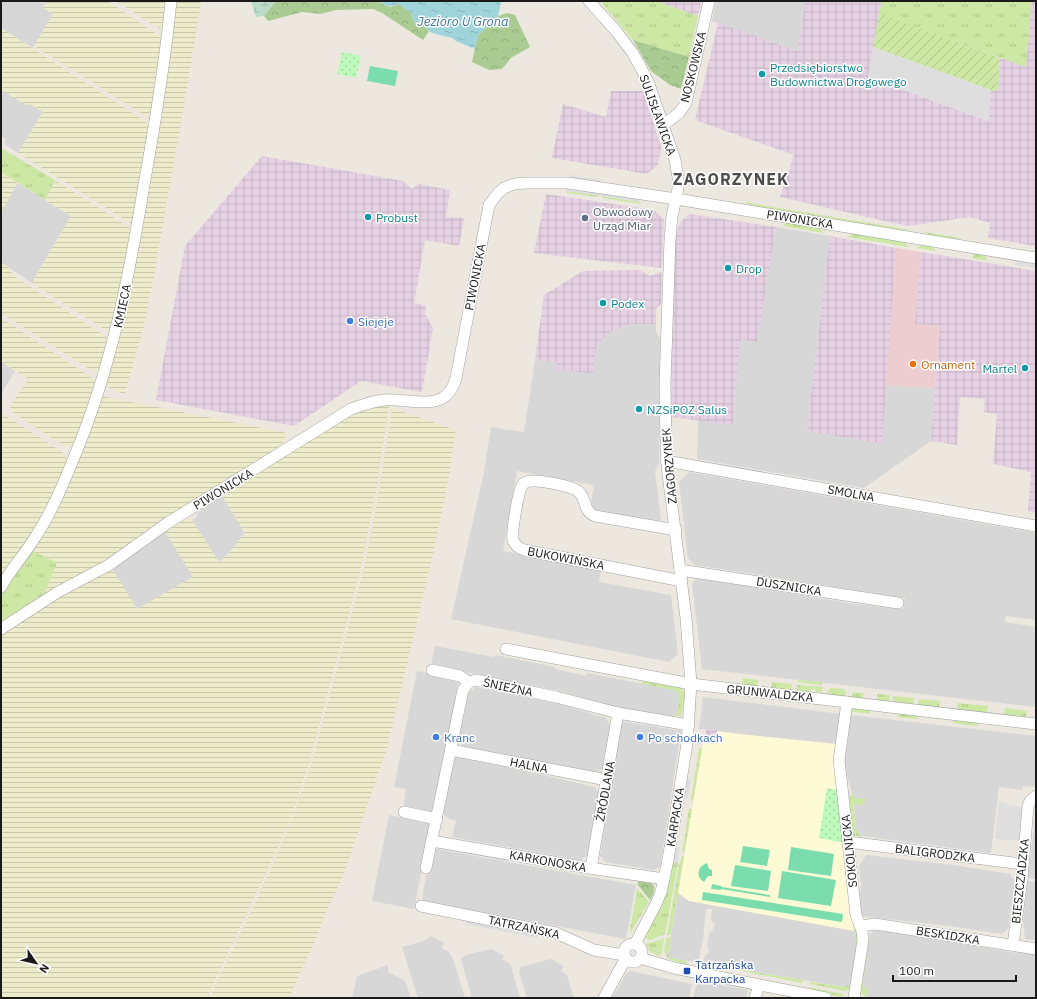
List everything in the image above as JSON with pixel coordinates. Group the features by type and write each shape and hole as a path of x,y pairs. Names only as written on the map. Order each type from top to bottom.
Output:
{"street":[{"name":"KMIECA","path":"1,587 37,535 58,494 82,438 114,339 128,277 149,160 163,69 171,1"},
{"name":"SULISŁAWICKA","path":"589,1 616,31 635,56 649,84 664,125 676,169 678,183 676,199"},
{"name":"NOSKOWSKA","path":"664,125 679,114 686,103 709,1"},
{"name":"PIWONICKA","path":"1,629 58,592 109,565 170,522 351,409 374,401 385,400 418,403 433,402 447,395 456,378 490,206 498,193 504,188 514,184 568,183 676,199 1036,258"},
{"name":"ZAGORZYNEK","path":"676,199 671,228 669,256 665,384 666,460 676,530 691,684"},
{"name":"SMOLNA","path":"666,460 1036,526"},
{"name":"BUKOWIŃSKA","path":"676,530 596,516 588,512 581,495 575,489 529,480 525,482 520,490 513,538 516,546 524,550 681,575"},
{"name":"DUSZNICKA","path":"681,575 898,603"},
{"name":"GRUNWALDZKA","path":"506,649 691,684 1036,724"},
{"path":"432,670 460,676 469,682"},
{"name":"ŚNIEŻNA","path":"426,868 463,690 469,682 476,680 556,697 618,713 689,725"},
{"name":"KARPACKA","path":"635,944 656,904 670,853 689,725 691,684"},
{"name":"SOKOLNICKA","path":"847,702 839,760 856,915 863,940 854,998"},
{"name":"ŹRÓDLANA","path":"591,868 618,713"},
{"name":"HALNA","path":"451,750 607,780"},
{"name":"BIESZCZADZKA","path":"1013,945 1022,879 1022,864 1028,806 1030,801 1036,796"},
{"path":"404,812 437,819"},
{"name":"KARKONOSKA","path":"432,841 664,879"},
{"name":"BALIGRODZKA","path":"848,842 1022,864"},
{"name":"TATRZAŃSKA","path":"421,906 556,933 594,950 625,957"},
{"name":"BESKIDZKA","path":"860,926 875,924 1036,948"},
{"path":"604,998 625,957 626,948 635,944 641,950 640,958"},
{"path":"625,957 633,962 640,958 674,968 826,998"},
{"path":"755,998 759,985"}],"shaded area":[{"path":"1,1 47,1 43,8 53,14 33,48 1,28"},
{"path":"656,1 701,1 698,16"},
{"path":"716,1 805,1 798,51 712,21"},
{"path":"805,1 882,1 868,77 988,121 991,90 998,91 1000,58 1026,66 1032,1 1036,1 1036,246 988,238 990,223 970,217 907,226 780,197 794,155 695,120 718,23 798,51"},
{"path":"873,47 991,90 989,121 868,77"},
{"path":"1,90 27,105 30,104 43,112 18,153 5,144 4,142 6,139 1,136"},
{"path":"611,91 643,91 661,147 658,165 647,174 552,158 563,104 606,117"},
{"path":"262,156 403,181 412,189 418,184 450,190 446,217 464,218 459,246 425,240 414,303 426,306 425,314 433,328 422,392 361,381 294,426 156,400 185,246"},
{"path":"569,175 602,180 598,183 569,178"},
{"path":"17,183 71,216 34,279 33,284 1,262 1,212"},
{"path":"567,188 636,198 640,202 567,191"},
{"path":"546,194 654,210 664,220 661,268 534,253"},
{"path":"689,214 776,227 757,342 740,339 733,425 671,417 675,236 680,223"},
{"path":"776,227 830,236 807,431 881,443 886,385 935,388 931,441 864,488 697,459 698,420 733,425 740,339 757,341"},
{"path":"830,236 896,248 882,444 807,431"},
{"path":"896,248 921,252 915,324 940,326 935,388 886,385"},
{"path":"921,252 1036,271 1036,513 1028,511 1031,472 993,464 997,414 984,412 985,399 960,397 957,445 931,441 940,326 915,324"},
{"path":"1016,259 1036,263 1036,268 1015,265"},
{"path":"640,270 650,276 662,272 661,304 656,309 656,324 631,324 608,333 596,346 593,373 556,370 557,362 535,360 544,295 583,271"},
{"path":"631,324 656,324 656,332 660,339 659,465 655,471 661,520 655,522 590,509 594,485 517,471 503,551 601,570 599,582 671,595 678,654 669,662 451,619 484,472 491,427 524,432 535,360 557,362 556,370 596,346 608,333"},
{"path":"1,362 15,371 1,394"},
{"path":"689,472 1036,533 1036,620 1006,616 1005,622 1036,627 1036,707 702,669 692,584 697,578 855,604 903,609 905,598 695,565 688,558 679,482"},
{"path":"222,496 245,533 230,552 219,562 192,520 197,517 197,513"},
{"path":"165,532 194,577 137,609 111,567"},
{"path":"435,646 494,657 495,655 555,667 555,669 586,676 587,673 674,690 679,694 678,714 673,716 624,709 560,691 431,665"},
{"path":"417,671 459,679 433,815 403,809 406,789 394,787"},
{"path":"476,687 554,703 606,718 610,726 603,768 596,773 463,747 459,739 469,692"},
{"path":"703,697 841,714 854,931 857,938 851,984 844,987 703,963 705,955 708,954 709,948 707,946 709,933 713,931 715,924 711,920 712,909 706,909 703,940 698,962 670,958 668,954 703,743 715,744 717,731 699,729"},
{"path":"851,715 1036,736 1036,787 1023,786 1022,790 999,787 991,853 861,836 856,829 853,798 844,765"},
{"path":"621,721 681,731 660,867 653,870 605,862 600,856"},
{"path":"706,729 717,731 715,744 705,743"},
{"path":"717,731 837,744 835,758 854,931 689,901 678,893 703,743 715,744"},
{"path":"456,757 595,787 599,794 588,855 580,860 452,837 456,821 447,818 442,812 453,760"},
{"path":"686,779 691,780 688,798 683,797"},
{"path":"999,802 1004,802 1011,806 1024,807 1021,841 995,839"},
{"path":"1036,809 1036,879 1028,878"},
{"path":"389,815 431,823 414,909 372,901"},
{"path":"675,847 680,848 678,863 673,862"},
{"path":"436,849 636,885 626,939 422,901 426,876 432,867"},
{"path":"866,855 954,865 1010,874 1015,882 1008,929 1002,934 949,926 861,916 859,907 861,885 859,866"},
{"path":"1028,881 1036,882 1036,940 1025,939 1023,920"},
{"path":"467,918 538,932 537,938 466,924"},
{"path":"877,930 1017,953 1017,951 1036,954 1036,998 866,997 868,990 864,987 863,983 870,934"},
{"path":"431,936 444,943 442,948 449,952 453,959 465,998 418,998 402,947 424,941"},
{"path":"492,949 504,956 502,959 511,966 520,998 472,998 461,959 469,954"},
{"path":"551,959 564,966 561,971 567,975 574,998 527,998 519,971 521,967"},
{"path":"388,965 388,972 405,981 411,998 352,998 357,976"},
{"path":"630,971 692,984 689,998 612,998 626,974"},
{"path":"697,981 748,990 746,998 693,998"}],"green space":[{"path":"47,1 108,1 161,37 163,41 151,119 34,46 53,14 43,7"},
{"path":"116,1 168,1 163,27 159,28"},
{"path":"174,1 201,1 152,286 144,325 125,394 115,391 107,386 106,380"},
{"path":"251,1 276,1 264,16 256,17"},
{"path":"276,1 376,1 390,7 399,4 411,13 414,22 423,26 429,31 423,40 382,13 373,9 336,10 321,14 302,12 268,21 264,16"},
{"path":"600,1 656,1 698,16 689,57 633,40"},
{"path":"882,1 1032,1 1026,67 879,14"},
{"path":"507,13 515,15 530,47 511,58 502,69 489,70 472,62 478,35 498,16"},
{"path":"879,13 1000,58 998,91 991,90 873,47"},
{"path":"1,28 145,121 149,126 135,226 18,153 43,112 30,104 27,105 1,90"},
{"path":"633,40 689,57 681,89 670,85 651,71"},
{"path":"342,52 361,56 356,78 337,74"},
{"path":"370,66 398,71 395,86 367,81"},
{"path":"1,148 55,180 45,200 1,172"},
{"path":"1,172 17,183 1,212"},
{"path":"55,180 132,229 113,329 107,331 33,284 34,279 71,216 45,200"},
{"path":"567,191 598,195 598,197 567,193"},
{"path":"602,196 640,202 641,204 602,198"},
{"path":"746,202 911,230 907,231 765,209"},
{"path":"789,222 818,227 824,233 783,226"},
{"path":"925,232 961,238 957,240 928,235"},
{"path":"854,233 904,241 909,247 847,237"},
{"path":"924,244 933,247 936,251 917,248"},
{"path":"976,253 984,254 988,261 971,258"},
{"path":"1,262 8,267 17,278 106,337 109,342 100,372 94,372 1,313"},
{"path":"1,318 95,380 97,385 78,442 72,446 67,447 53,439 11,411 10,405 29,379 1,362"},
{"path":"101,396 287,433 281,447 107,563 43,597 31,550"},
{"path":"381,405 389,405 377,486 360,573 309,764 288,826 207,998 1,998 1,633 111,567 137,609 193,577 165,532 188,518 192,520 219,562 230,552 245,533 222,496 314,436 356,412"},
{"path":"392,408 456,430 447,488 430,567 387,748 343,876 289,998 209,998 259,895 288,829 311,765 365,564 377,502"},
{"path":"3,414 62,452 69,462 39,526 1,582 1,415"},
{"path":"31,550 57,563 43,597 1,625 1,593"},
{"path":"743,678 758,680 757,687 742,685"},
{"path":"643,679 680,687 685,693 686,700 686,705 683,705 682,714 680,716 673,716 678,714 679,694 674,690 642,684"},
{"path":"798,680 822,682 822,685 798,682"},
{"path":"772,682 792,684 791,691 771,689"},
{"path":"797,685 823,687 822,693 811,689 810,693 797,692"},
{"path":"830,688 844,689 846,697 827,695 827,691 829,691"},
{"path":"853,692 864,693 863,699 851,698"},
{"path":"877,694 890,695 889,702 877,701"},
{"path":"893,696 914,698 913,705 893,702"},
{"path":"919,699 940,701 939,708 918,706"},
{"path":"958,703 988,706 987,713 957,710"},
{"path":"849,707 871,709 870,714 848,711"},
{"path":"1005,708 1027,711 1026,718 1004,715"},
{"path":"898,713 917,715 917,719 898,717"},
{"path":"954,719 978,722 978,726 953,723"},
{"path":"699,748 702,748 693,801 691,800"},
{"path":"827,788 839,790 844,843 819,838"},
{"path":"853,795 853,798 865,799 864,805 853,804 856,829 861,837 853,835 846,796"},
{"path":"689,809 692,809 684,853 682,853"},
{"path":"743,846 770,850 767,866 740,862"},
{"path":"791,847 834,854 831,876 788,870"},
{"path":"846,854 859,934 856,955 856,937 854,931"},
{"path":"682,856 684,856 671,935 667,935 678,870"},
{"path":"673,862 678,863 665,934 650,940 645,938"},
{"path":"707,863 709,869 712,870 712,876 708,876 704,882 699,877 699,871 701,866"},
{"path":"735,865 771,871 768,891 731,886"},
{"path":"782,871 836,880 831,906 778,898"},
{"path":"638,881 651,883 654,886 654,892 650,900 638,885"},
{"path":"712,884 770,895 770,897 721,889 711,889"},
{"path":"637,888 649,902 631,932 630,931"},
{"path":"703,892 843,914 842,922 702,900"},
{"path":"667,937 671,937 668,954 670,958 687,961 686,964 668,959 664,950"},
{"path":"664,938 661,955 659,956 649,950 646,943 651,943"},
{"path":"869,940 863,983 864,987 868,990 866,997 861,993 862,990 859,990 867,942"},
{"path":"716,966 803,980 802,983"},
{"path":"854,966 851,989 845,991 810,984 811,982 844,987 851,984"},
{"path":"809,987 843,994 843,997 810,990"}],"water":[{"name":"Jezioro U Grona","path":"376,1 501,2 498,16 478,35 475,47 472,48 452,38 432,33 423,26 414,22 411,13 399,4 388,6"}],"place":[{"name":"Przedsiębiorstwo Budownictwa Drogowego","path":"762,74"},
{"name":"Probust","path":"368,217"},
{"name":"Obwodowy Urząd Miar","path":"585,218"},
{"name":"Drop","path":"728,268"},
{"name":"Podex","path":"603,303"},
{"name":"Siejeje","path":"350,321"},
{"name":"Ornament","path":"913,364"},
{"name":"Martel","path":"1025,368"},
{"name":"NZSiPOZ Salus","path":"639,409"},
{"name":"Kranc","path":"436,737"},
{"name":"Po schodkach","path":"640,737"},
{"name":"Tatrzańska Karpacka","path":"687,971"}],"district":[{"name":"ZAGORZYNEK","path":"731,179"}]}
